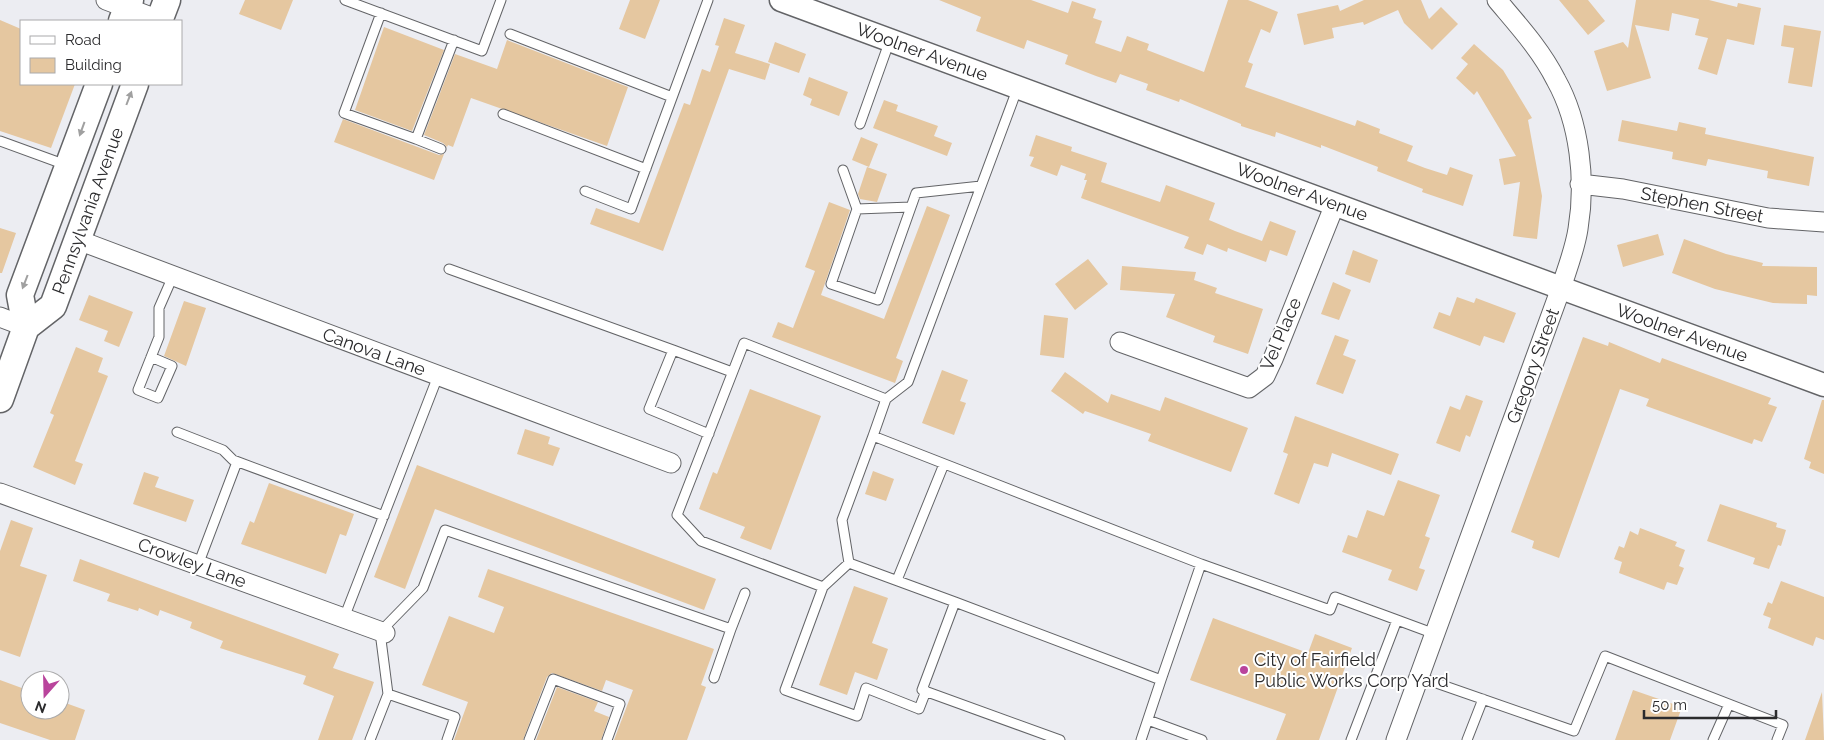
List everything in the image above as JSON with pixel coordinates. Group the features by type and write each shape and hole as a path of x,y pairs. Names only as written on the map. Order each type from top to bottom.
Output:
{"main road":[{"name":"Pennsylvania Avenue","path":"99,85 20,295 26,326 53,306 135,85"},
{"path":"0,399 26,326"}],"street":[{"name":"Woolner Avenue","path":"780,0 1824,385"},
{"name":"Gregory Street","path":"1396,740 1561,288 1578,229 1581,163 1570,112 1557,80 1536,48 1497,0"},
{"path":"121,7 162,14"},
{"name":"Stephen Street","path":"1580,184 1623,189 1768,218 1824,222"},
{"name":"Vel Place","path":"1120,342 1249,388 1265,376 1273,359 1335,204"},
{"name":"Canova Lane","path":"78,240 671,463"},
{"path":"0,317 26,326"},
{"name":"Crowley Lane","path":"0,493 382,632"}],"lane":[{"path":"345,0 482,50 501,0"},
{"path":"585,191 631,209 708,0"},
{"path":"381,13 344,113 440,149"},
{"path":"510,34 672,96"},
{"path":"416,139 454,40"},
{"path":"860,124 890,40"},
{"path":"849,563 842,520 886,400 908,382 1018,87"},
{"path":"503,114 646,169"},
{"path":"0,141 68,166"},
{"path":"843,170 857,209 831,284 878,300 916,193 981,186"},
{"path":"857,209 911,208"},
{"path":"449,269 732,372"},
{"path":"151,356 172,366 158,398 138,390 151,356 159,338 159,308 173,276"},
{"path":"823,587 701,541 677,515 744,343 886,400"},
{"path":"673,350 650,409 708,434"},
{"path":"344,618 438,376"},
{"path":"177,432 223,450 237,462 384,516"},
{"path":"873,436 1201,564 1330,610 1336,597 1435,634"},
{"path":"198,565 237,462"},
{"path":"897,580 944,464"},
{"path":"370,740 388,694 382,632 423,588 445,530 731,630"},
{"path":"849,563 823,587 785,690 857,716 866,688 919,709 926,692"},
{"path":"849,563 1161,680"},
{"path":"1141,740 1201,564"},
{"path":"714,678 745,593"},
{"path":"955,602 922,690 1060,740"},
{"path":"1351,740 1396,620"},
{"path":"1419,677 1574,731 1604,656 1783,725 1777,740"},
{"path":"530,740 553,679 620,704 607,740"},
{"path":"388,694 456,718 447,740"},
{"path":"1467,740 1483,699"},
{"path":"1713,740 1728,704"},
{"path":"1148,720 1202,740"}],"building":[{"path":"245,0 293,0 281,30 239,14"},
{"path":"630,0 660,0 645,39 619,29"},
{"path":"939,0 1031,0 1068,13 1072,1 1096,9 1093,18 1102,21 1095,43 1121,52 1127,36 1149,44 1147,50 1204,72 1228,0 1248,0 1278,12 1270,33 1261,29 1248,62 1253,64 1245,87 1355,126 1357,120 1380,129 1379,133 1413,146 1407,161 1425,168 1447,175 1450,167 1473,175 1463,206 1422,192 1423,189 1377,171 1378,167 1321,145 1321,148 1276,132 1275,137 1241,126 1241,124 1180,99 1179,102 1146,90 1148,84 1120,74 1116,83 1096,76 1065,64 1068,55 1027,40 1024,49 976,31 981,17"},
{"path":"1364,0 1421,0 1429,19 1441,7 1458,24 1432,50 1404,23 1398,10 1364,25 1363,22 1332,28 1334,38 1304,45 1297,14 1338,5 1340,11"},
{"path":"1559,0 1588,0 1605,21 1588,35"},
{"path":"1636,0 1709,0 1737,7 1738,3 1761,8 1754,45 1727,39 1717,75 1698,69 1708,38 1695,35 1699,19 1672,13 1669,31 1635,25 1651,78 1607,91 1594,51 1623,42 1628,48"},
{"path":"724,18 745,25 735,53 770,64 765,80 729,69 663,251 590,224 596,208 639,223 684,103 690,105 702,69 710,72 719,46 715,45"},
{"path":"0,20 20,29 20,85 75,85 51,148 0,131"},
{"path":"1784,25 1821,31 1812,87 1788,83 1794,48 1781,46"},
{"path":"384,27 444,50 412,131 355,110"},
{"path":"507,40 628,87 607,146 471,98 453,147 448,145 447,147 443,143 424,135 455,54 497,69"},
{"path":"775,42 806,54 799,73 768,62"},
{"path":"1474,44 1503,70 1532,118 1528,120 1542,196 1537,239 1513,236 1520,182 1504,185 1499,159 1516,156 1477,91 1474,95 1456,78 1468,64 1461,58"},
{"path":"809,77 848,92 839,116 810,105 812,99 803,95"},
{"path":"884,100 898,105 896,111 938,126 934,136 952,143 947,156 873,128"},
{"path":"343,119 439,155 444,154 434,180 334,142"},
{"path":"1622,120 1677,131 1679,122 1706,128 1705,134 1814,157 1809,186 1767,178 1768,171 1708,159 1706,166 1672,159 1673,152 1618,141"},
{"path":"1036,135 1072,147 1071,151 1107,163 1101,182 1160,202 1166,185 1215,203 1209,220 1262,241 1270,221 1296,231 1287,256 1270,250 1266,262 1228,248 1227,252 1207,244 1203,255 1184,248 1189,237 1081,198 1087,180 1084,180 1086,174 1061,165 1057,176 1030,166 1034,157 1029,156"},
{"path":"861,137 878,144 869,167 852,160"},
{"path":"867,167 887,174 877,202 860,199 858,194"},
{"path":"829,202 850,210 821,295 884,319 927,206 950,215 896,358 903,361 895,383 772,337 778,322 793,328 815,271 805,267"},
{"path":"0,228 16,233 2,273 0,273"},
{"path":"1658,234 1664,255 1623,267 1617,245"},
{"path":"1684,239 1726,254 1763,263 1762,266 1817,267 1817,296 1807,295 1807,304 1773,303 1715,289 1672,273"},
{"path":"1353,250 1378,260 1370,283 1345,274"},
{"path":"1088,259 1108,284 1075,310 1055,284"},
{"path":"1122,266 1196,272 1194,280 1217,288 1215,293 1263,309 1248,354 1213,342 1215,336 1166,317 1175,294 1120,290"},
{"path":"1333,282 1351,290 1339,320 1321,314"},
{"path":"89,295 133,312 119,347 104,341 108,331 79,320"},
{"path":"1457,297 1474,303 1476,298 1516,313 1504,343 1484,336 1480,346 1433,328 1439,312 1450,316"},
{"path":"184,301 206,308 186,366 164,356"},
{"path":"1044,315 1068,318 1064,358 1040,355"},
{"path":"1335,335 1349,340 1343,355 1356,360 1343,394 1316,384"},
{"path":"1583,337 1608,346 1609,342 1660,363 1662,358 1771,398 1768,404 1777,407 1762,442 1754,439 1752,444 1646,406 1649,399 1620,389 1559,558 1532,548 1534,541 1511,532"},
{"path":"76,347 103,358 98,372 108,376 75,461 83,464 75,485 33,467 54,415 50,413"},
{"path":"942,370 968,380 960,401 966,403 954,435 922,423"},
{"path":"1065,372 1108,403 1111,394 1160,411 1165,397 1248,428 1231,472 1148,441 1151,434 1085,411 1083,414 1051,391"},
{"path":"750,389 821,416 771,550 740,538 745,527 699,509 713,472 717,474"},
{"path":"1466,395 1483,401 1470,437 1466,435 1460,452 1436,443 1450,406 1460,410"},
{"path":"1822,400 1824,400 1824,474 1809,468 1811,462 1804,459"},
{"path":"1295,416 1399,454 1391,475 1332,453 1328,467 1314,463 1299,504 1274,494 1288,454 1283,452"},
{"path":"525,429 550,437 548,444 560,448 553,466 517,454"},
{"path":"417,465 716,579 704,610 435,509 405,589 374,577"},
{"path":"873,471 894,479 886,501 865,494"},
{"path":"144,472 159,477 155,487 194,500 186,522 133,504"},
{"path":"1398,480 1440,495 1425,536 1430,538 1419,568 1425,570 1417,591 1388,580 1392,570 1342,552 1348,535 1357,538 1367,510 1384,516"},
{"path":"269,483 354,514 346,536 340,534 326,574 241,544 250,521 254,523"},
{"path":"1720,504 1777,523 1776,527 1786,530 1781,546 1778,545 1769,569 1753,564 1755,558 1707,541"},
{"path":"11,520 33,528 20,566 47,575 20,657 0,650 0,551"},
{"path":"1640,528 1677,542 1675,546 1685,550 1679,566 1684,568 1677,585 1667,582 1664,590 1619,573 1622,562 1614,559 1619,546 1624,548 1630,531 1638,535"},
{"path":"80,559 339,654 333,668 374,682 352,740 318,740 334,696 303,684 306,676 220,648 223,641 190,628 192,622 160,610 158,616 139,608 138,611 107,601 110,594 73,581"},
{"path":"488,569 714,649 701,685 706,687 687,740 614,740 633,690 606,680 602,691 552,673 547,677 523,740 454,740 468,702 422,685 449,616 494,633 504,607 478,597"},
{"path":"1781,581 1824,597 1824,640 1816,637 1813,646 1768,628 1771,618 1763,615 1768,602 1772,604"},
{"path":"854,586 888,598 872,643 888,649 877,680 855,672 847,695 819,685"},
{"path":"1213,618 1308,653 1315,634 1352,648 1319,740 1276,740 1286,714 1190,680"},
{"path":"0,680 20,687 20,720 70,720 70,705 85,710 75,740 50,740 0,723"},
{"path":"557,687 598,702 594,711 609,717 601,740 536,740"},
{"path":"1633,690 1682,707 1670,740 1615,740"},
{"path":"1822,692 1824,740 1805,740"}],"place":[{"name":"City of Fairfield Public Works Corp Yard","path":"1244,670"}]}
